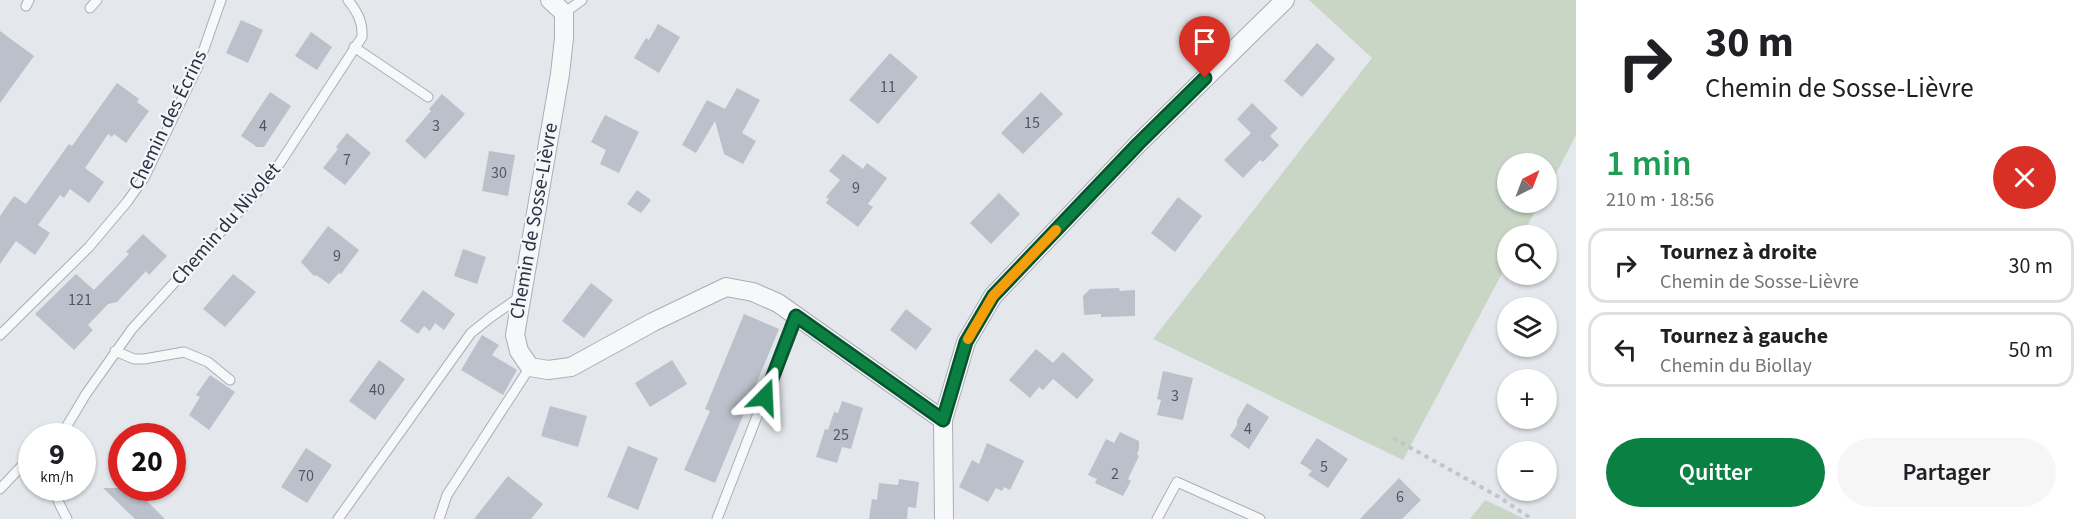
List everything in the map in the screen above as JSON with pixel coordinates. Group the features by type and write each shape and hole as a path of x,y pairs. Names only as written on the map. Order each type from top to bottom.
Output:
{"street":[{"path":"550,0 564,13"},
{"path":"944,519 943,420 966,342 993,296 1138,144 1285,0"},
{"name":"Chemin de Sosse-Lièvre","path":"530,366 519,351 515,335 560,74 564,13"},
{"path":"530,366 548,370 571,367 653,322 726,287 753,292 778,303 943,420"}],"lane":[{"name":"Chemin des Écrins","path":"0,335 89,247 144,178 198,66 220,0"},
{"name":"Chemin du Nivolet","path":"68,423 115,351 146,313 260,190 280,163 362,36 363,24 348,0"},
{"path":"564,13 582,0"},
{"path":"354,48 428,98"},
{"path":"338,519 471,333 491,316 520,297"},
{"path":"717,519 796,316"},
{"path":"115,351 134,359 184,352 208,362 230,380"},
{"path":"439,519 447,495 530,366"},
{"path":"0,489 18,470"},
{"path":"1157,519 1177,482 1260,519"},
{"path":"58,501 67,519"}],"path":[{"path":"1394,438 1499,497 1532,519"}],"green space":[{"path":"1309,0 1576,0 1576,135 1557,172 1557,153 1497,153 1497,213 1534,213 1528,225 1497,225 1497,283 1403,460 1153,339 1372,58"},
{"path":"1485,500 1525,519 1470,519"}],"building":[{"path":"241,20 263,30 248,63 226,53"},
{"path":"658,24 680,37 659,73 634,58 646,38 649,40"},
{"path":"0,31 34,56 0,103"},
{"path":"311,32 332,47 317,70 295,56"},
{"path":"1317,43 1335,59 1302,97 1284,81"},
{"path":"890,53 918,77 878,124 849,100"},
{"path":"117,83 139,99 137,102 149,111 126,143 114,134 112,137 108,134 85,168 104,182 89,203 70,189 64,198 60,195 38,225 50,233 35,255 16,241 0,264 0,216 14,196 26,204 69,144 72,146"},
{"path":"737,88 760,100 742,133 756,141 743,164 724,154 715,121 696,153 682,145 707,100 725,109"},
{"path":"270,92 291,106 264,147 257,147 241,136"},
{"path":"1041,92 1063,114 1023,154 1001,133"},
{"path":"442,94 465,114 425,159 405,141 431,111 429,109"},
{"path":"1252,103 1278,128 1270,136 1279,145 1243,178 1224,160 1251,133 1237,119"},
{"path":"605,115 639,132 619,173 600,164 606,150 591,142"},
{"path":"347,133 371,153 345,185 323,168"},
{"path":"489,151 515,155 508,196 482,191"},
{"path":"843,154 863,169 867,163 887,178 868,204 873,207 858,227 826,203 829,199 826,197 840,180 829,171"},
{"path":"637,190 651,200 641,213 627,204"},
{"path":"999,193 1020,214 991,244 970,223"},
{"path":"1178,197 1202,216 1175,252 1151,233"},
{"path":"328,226 359,250 341,274 339,273 329,284 316,275 314,276 301,262"},
{"path":"143,234 167,256 149,275 146,271 117,302 108,304 88,325 93,330 74,350 35,314 76,274 94,290 129,254 126,252"},
{"path":"463,249 486,257 477,284 454,276"},
{"path":"233,274 256,292 225,327 203,309"},
{"path":"591,283 613,300 584,338 562,321"},
{"path":"1119,288 1120,291 1135,290 1135,316 1084,315 1083,296 1090,289"},
{"path":"423,290 455,314 444,330 435,323 430,331 424,326 418,334 400,321"},
{"path":"906,309 932,329 916,350 890,330"},
{"path":"744,314 779,329 715,483 684,470 710,411 705,409"},
{"path":"482,335 499,345 492,355 517,370 503,395 461,370"},
{"path":"1036,349 1053,363 1063,352 1094,380 1077,399 1053,379 1043,390 1039,387 1030,398 1009,380"},
{"path":"379,360 405,379 375,420 349,401"},
{"path":"672,360 687,384 650,407 635,383"},
{"path":"1163,371 1193,378 1183,420 1157,415 1161,400 1157,399"},
{"path":"210,375 235,392 209,430 189,415 200,397 196,395"},
{"path":"842,401 863,408 851,449 842,447 837,463 816,457 825,429 828,430 834,412 838,413"},
{"path":"1247,403 1269,417 1249,449 1230,436"},
{"path":"550,406 587,416 578,447 541,436"},
{"path":"1120,432 1139,441 1137,454 1139,456 1128,479 1131,481 1123,496 1095,483 1097,479 1088,475 1106,439 1114,443"},
{"path":"1317,438 1348,459 1328,488 1308,475 1312,471 1300,463"},
{"path":"987,443 1024,461 1010,490 1004,487 1002,491 996,488 988,502 959,487 972,460 979,464"},
{"path":"628,446 658,458 638,510 607,497"},
{"path":"306,448 332,465 307,503 281,487"},
{"path":"508,476 543,504 531,519 474,519"},
{"path":"1399,478 1421,500 1402,519 1360,519"},
{"path":"899,479 919,482 916,508 908,507 907,519 869,519 872,499 877,500 879,483 898,485"},
{"path":"116,501 147,501 165,519 135,519"}],"slow traffic":[{"path":"968,339 993,296 1056,230"}],"route":[{"path":"765,397 796,316 943,420 966,342 993,296 1138,144 1205,78"}]}
